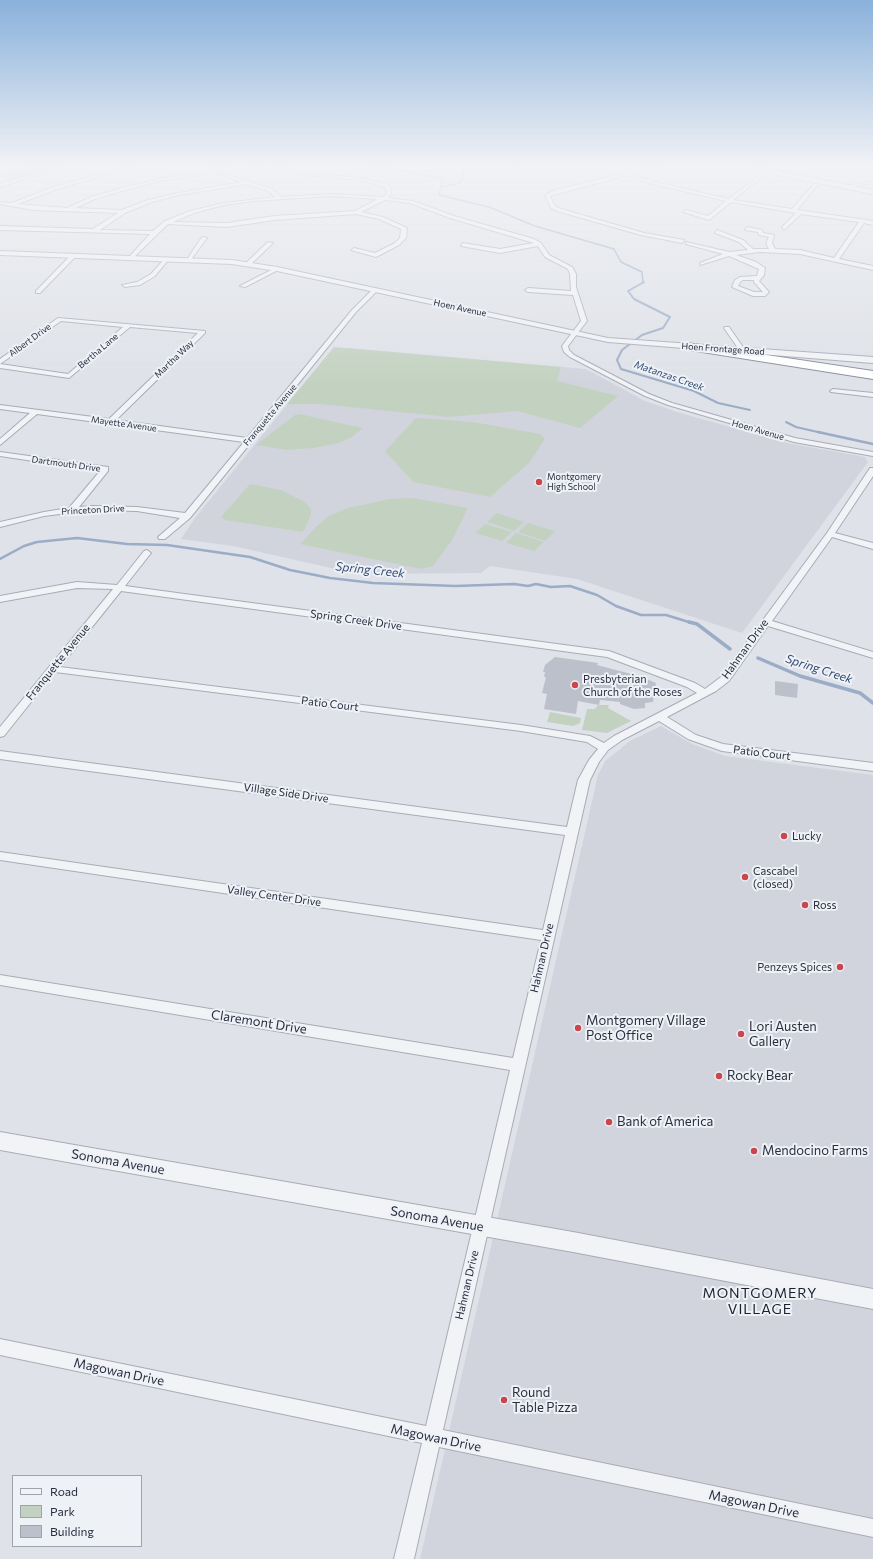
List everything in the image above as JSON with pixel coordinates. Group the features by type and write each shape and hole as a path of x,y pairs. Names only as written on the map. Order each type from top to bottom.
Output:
{"highway":[{"path":"687,346 873,375"}],"street":[{"path":"132,258 150,238"},
{"path":"188,260 204,238"},
{"path":"354,250 376,255 397,244 403,238"},
{"path":"527,238 539,244 547,256 565,264 572,270 574,293 584,320 575,333"},
{"path":"663,238 729,254 762,268 761,275 756,281 766,292 765,294 753,294 735,287 736,283 742,278 758,278"},
{"path":"732,238 741,241 751,250"},
{"path":"771,238 769,243 772,249"},
{"path":"835,260 851,238"},
{"path":"248,264 270,243"},
{"path":"463,245 500,251 539,244"},
{"path":"702,264 729,254 751,250 772,249 800,252 873,268"},
{"name":"Hoen Avenue","path":"0,253 166,259 248,264 575,333 565,346 568,353 652,397 789,439 873,454"},
{"path":"38,292 73,256"},
{"path":"125,285 138,284 153,275 166,259"},
{"path":"244,286 277,269"},
{"name":"Franquette Avenue","path":"162,537 187,516 354,311 375,290"},
{"path":"528,290 574,293"},
{"name":"Bertha Lane","path":"60,319 128,326"},
{"name":"Albert Drive","path":"0,362 60,319"},
{"name":"Bertha Lane","path":"0,366 69,376 128,326"},
{"name":"Martha Way","path":"110,422 203,332 128,326"},
{"path":"727,328 742,350"},
{"name":"Hoen Frontage Road","path":"575,333 645,344 873,360"},
{"path":"833,390 873,395"},
{"name":"Mayette Avenue","path":"0,407 248,440"},
{"path":"0,443 36,412"},
{"name":"Dartmouth Drive","path":"0,454 105,469 73,509"},
{"name":"Hahman Drive","path":"404,1559 584,780 594,760 604,748 659,716 705,693 725,679 830,534 873,470"},
{"name":"Princeton Drive","path":"0,525 44,514 73,509 128,508 187,516"},
{"path":"830,534 873,546"},
{"name":"Franquette Avenue","path":"0,734 147,553"},
{"name":"Spring Creek Drive","path":"0,599 85,585 609,654 691,685 705,693"},
{"path":"765,622 873,655"},
{"name":"Patio Court","path":"53,669 529,729 590,739 604,748"},
{"name":"Patio Court","path":"659,716 692,737 722,747 873,767"},
{"name":"Village Side Drive","path":"0,754 571,832"},
{"name":"Valley Center Drive","path":"0,856 548,936"},
{"name":"Claremont Drive","path":"0,980 517,1065"},
{"name":"Sonoma Avenue","path":"0,1141 481,1226 873,1299"},
{"name":"Magowan Drive","path":"0,1347 433,1438 873,1528"}],"shaded area":[{"name":"Montgomery High School","path":"349,348 586,369 645,401 677,412 787,443 865,457 868,462 742,633 577,579 490,566 481,573 358,574 233,546 181,539 195,518 329,353"},
{"name":"MONTGOMERY VILLAGE","path":"661,726 692,744 725,756 873,775 873,1559 420,1559 598,775 605,761 630,741"}],"green space":[{"path":"334,347 561,367 557,381 618,396 580,428 517,411 449,417 320,404 287,404"},
{"path":"300,414 363,428 352,437 339,443 314,448 287,450 256,445 295,415"},
{"path":"416,418 473,422 540,434 545,439 529,463 490,497 413,482 385,451"},
{"path":"250,484 281,490 305,502 311,509 311,515 303,532 225,520 221,517"},
{"path":"413,498 468,508 452,540 433,566 421,569 300,544 329,516 348,508 390,499"},
{"path":"497,513 524,522 514,531 487,522"},
{"path":"528,523 555,531 545,541 518,532"},
{"path":"485,524 512,532 502,541 475,533"},
{"path":"516,533 544,542 534,551 506,543"},
{"path":"598,705 609,705 608,708 631,721 607,733 582,730 587,709 595,709"},
{"path":"550,712 581,718 580,723 573,726 547,722"}],"building":[{"name":"Presbyterian Church of the Roses","path":"555,657 598,663 597,665 639,676 656,683 653,702 645,703 645,708 634,709 620,704 620,702 600,700 599,705 578,701 576,714 544,709 547,694 542,693 546,677 544,677 545,672 543,672 545,665"},
{"path":"775,681 798,684 797,698 775,695"}],"waterway":[{"name":"Matanzas Creek","path":"575,238 614,249 621,262 642,272 643,283"},
{"name":"Matanzas Creek","path":"643,283 628,291 634,299 670,317 663,328 642,335 622,350 617,360 621,369 694,391 718,403 750,410"},
{"name":"Matanzas Creek","path":"786,422 796,427 822,433"},
{"name":"Matanzas Creek","path":"818,432 873,444"},
{"name":"Spring Creek","path":"0,559 24,546 37,542 77,538 127,544 167,545 250,557 290,570 330,578 373,583 455,586 514,584 528,586 536,584 551,587 570,586 597,595 616,606 641,615 666,615 692,623"},
{"name":"Spring Creek","path":"689,622 697,624 730,649"},
{"name":"Spring Creek","path":"758,658 800,676 860,693 873,703"}],"place":[{"name":"Montgomery High School","path":"539,482"},
{"name":"Presbyterian Church of the Roses","path":"575,685"},
{"name":"Lucky","path":"784,836"},
{"name":"Cascabel (closed)","path":"745,877"},
{"name":"Ross","path":"805,905"},
{"name":"Penzeys Spices","path":"840,967"},
{"name":"Montgomery Village Post Office","path":"578,1028"},
{"name":"Lori Austen Gallery","path":"741,1034"},
{"name":"Rocky Bear","path":"719,1076"},
{"name":"Bank of America","path":"609,1122"},
{"name":"Mendocino Farms","path":"754,1151"},
{"name":"Round Table Pizza","path":"504,1400"}],"district":[{"name":"MONTGOMERY VILLAGE","path":"760,1302"}]}
